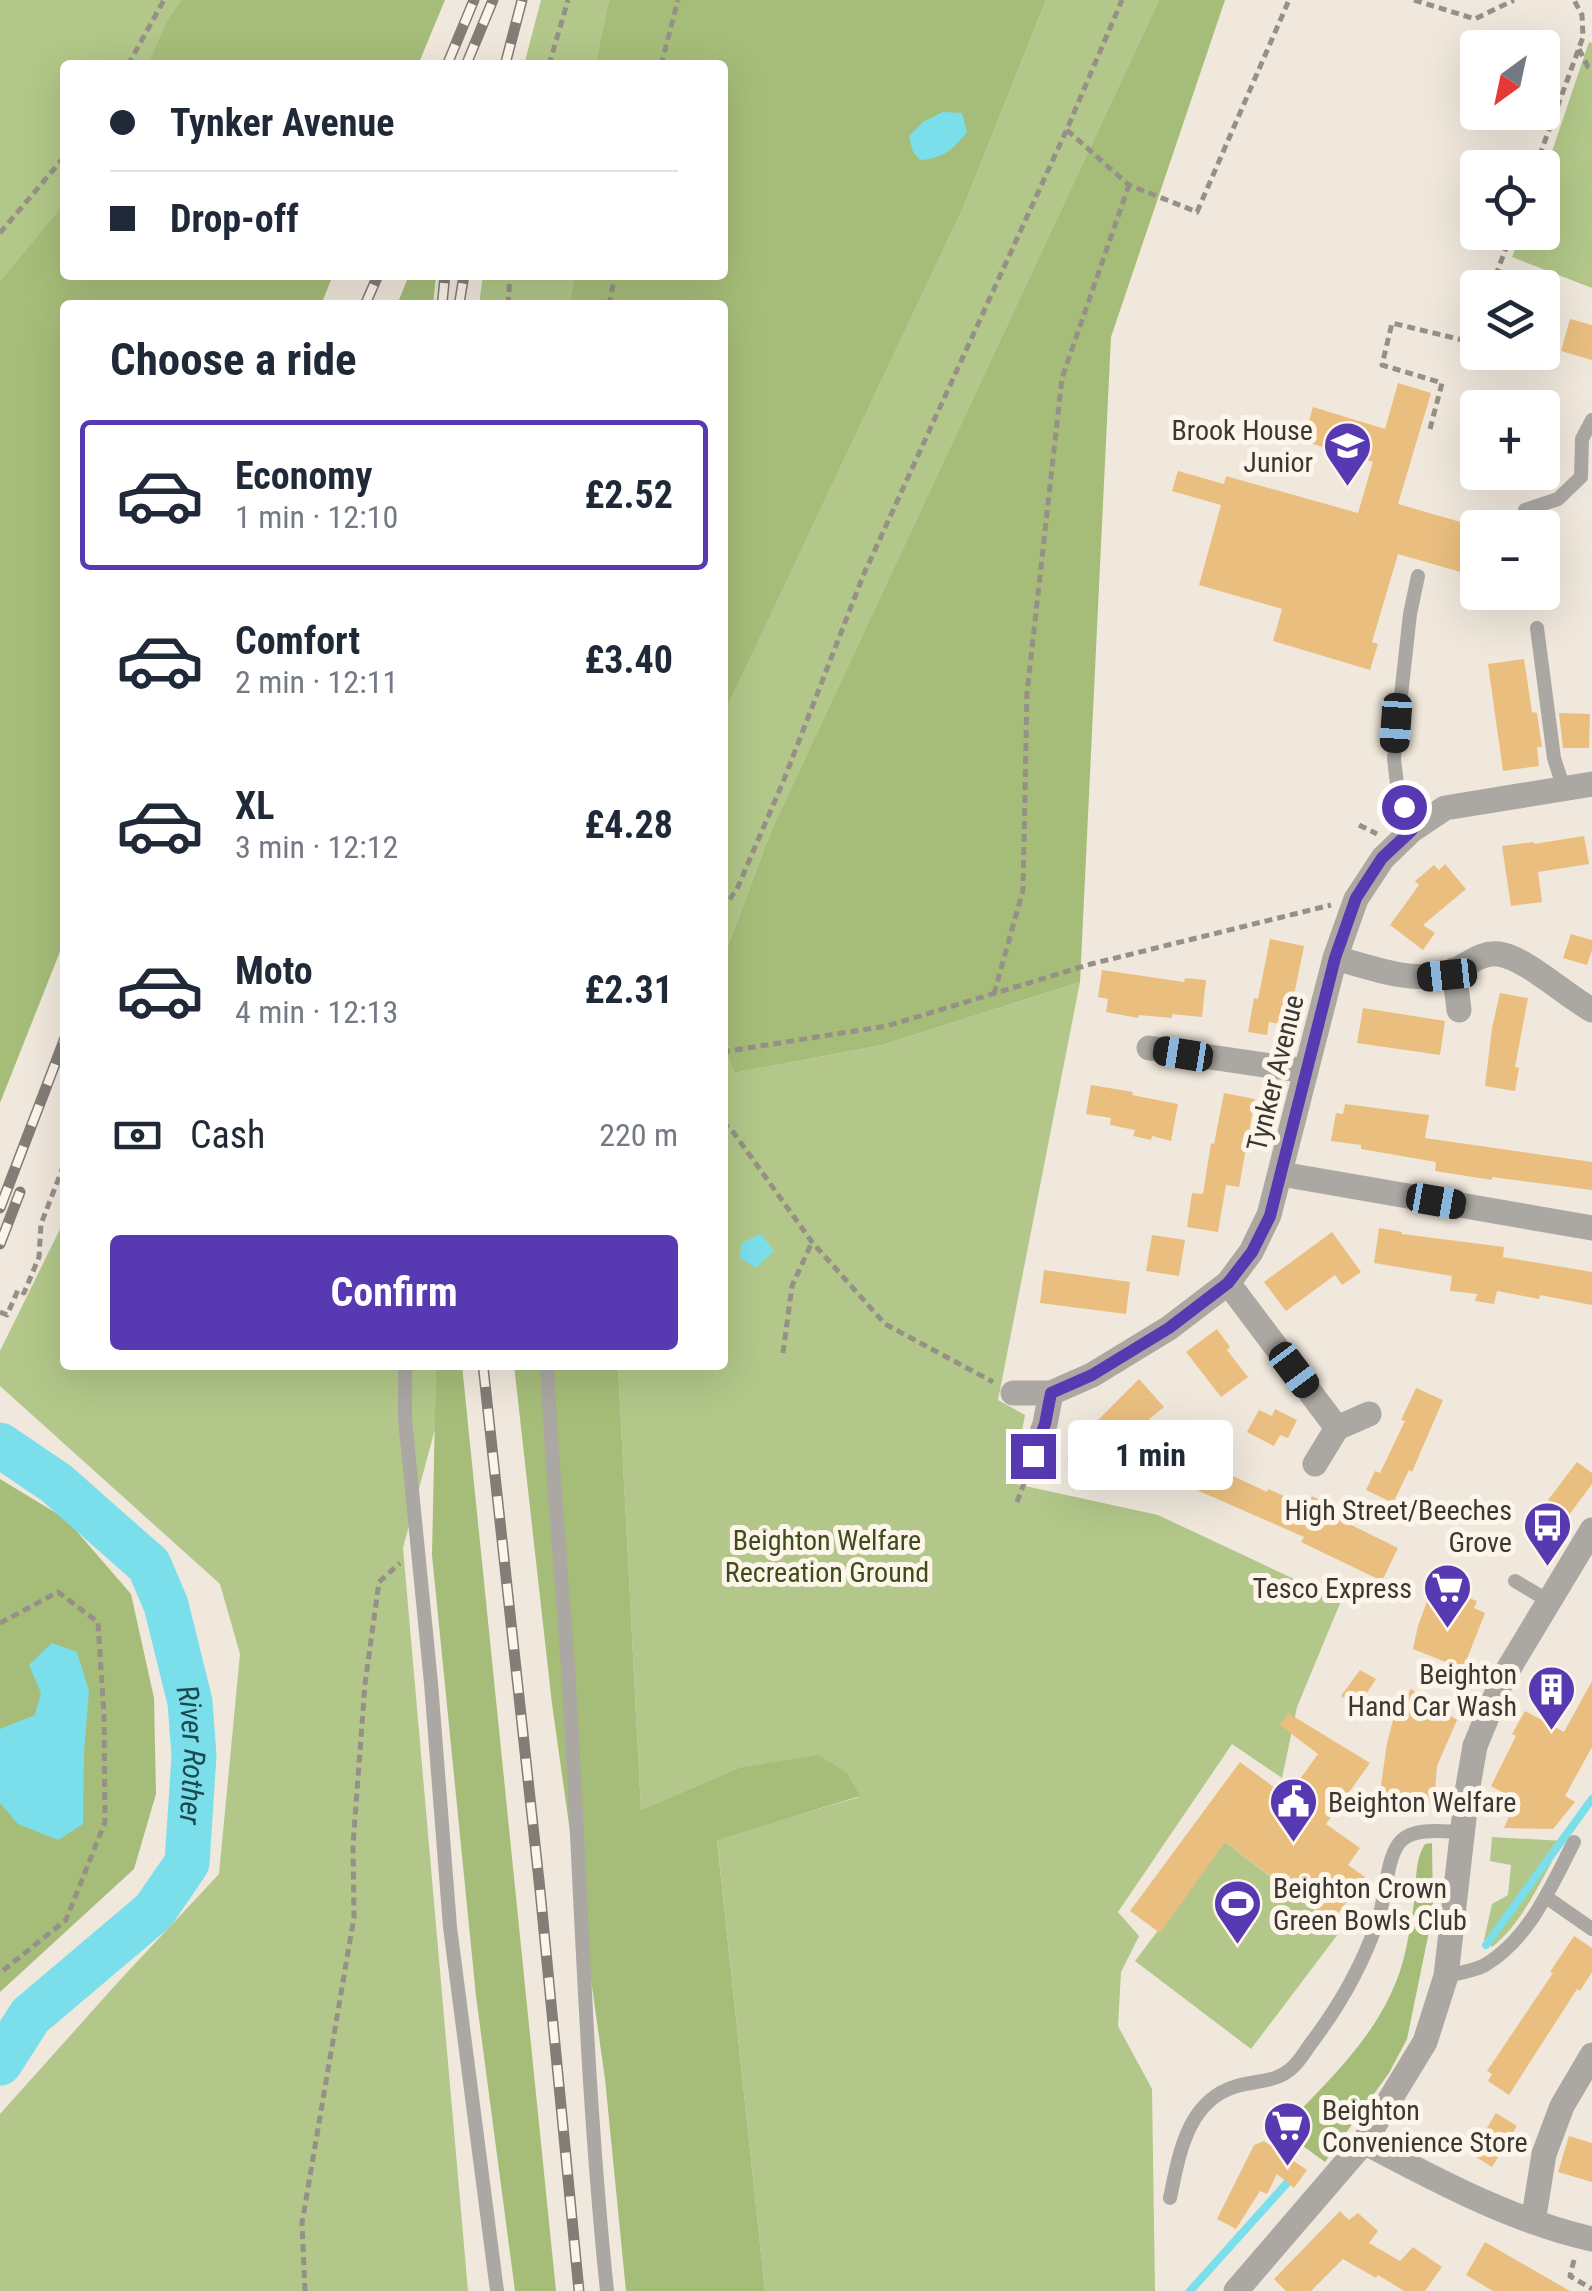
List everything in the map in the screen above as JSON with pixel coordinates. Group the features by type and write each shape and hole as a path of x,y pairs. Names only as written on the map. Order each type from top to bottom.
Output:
{"street":[{"name":"Tynker Avenue","path":"1013,1393 1051,1393 1092,1375 1169,1328 1228,1283 1252,1252 1270,1216 1335,958 1356,898 1382,858 1412,830 1445,808 1592,784"},
{"path":"1335,958 1394,974 1423,977 1447,975 1484,954 1502,954 1592,1010"},
{"path":"1454,970 1459,1010"},
{"path":"1149,1048 1306,1071"},
{"path":"1281,1174 1592,1228"},
{"path":"1228,1283 1337,1428"},
{"path":"1033,1456 1051,1393"},
{"path":"1315,1464 1337,1428 1369,1414"},
{"path":"1236,2291 1364,2142 1426,2042 1446,1976 1474,1746 1502,1678 1592,1530"},
{"path":"1533,2222 1544,2154 1562,2106 1592,2054"},
{"path":"1364,2142 1422,2173 1533,2222 1586,2237"}],"lane":[{"path":"1526,510 1558,500 1581,477 1582,439 1592,420"},
{"path":"1412,830 1397,784 1394,759 1418,576"},
{"path":"1538,628 1554,758 1564,788"},
{"path":"405,1370 406,1419 450,1926 496,2291"},
{"path":"547,1370 569,1682 582,1954 607,2291"},
{"path":"1515,1581 1549,1601"},
{"path":"1170,2198 1182,2144 1212,2096 1237,2086 1270,2082 1284,2074 1295,2066 1334,2013 1380,1917 1394,1851 1404,1838 1423,1832 1462,1832"},
{"path":"1446,1976 1483,1966 1515,1941 1546,1897 1574,1842"},
{"path":"1546,1897 1592,1929"}],"path":[{"path":"131,60 164,0"},
{"path":"550,60 568,0"},
{"path":"662,60 678,0"},
{"path":"728,902 783,782 864,576 1122,0"},
{"path":"1067,129 1129,185 1197,212 1289,0"},
{"path":"1414,0 1475,19 1514,0"},
{"path":"1542,150 1583,37 1582,15 1574,0"},
{"path":"1579,48 1592,70"},
{"path":"0,233 60,162"},
{"path":"994,994 1023,890 1027,693 1062,378 1129,185"},
{"path":"1430,429 1442,382 1382,365 1392,323 1460,339"},
{"path":"728,1051 887,1026 1091,964 1356,898"},
{"path":"728,1128 812,1242 885,1324 1013,1393"},
{"path":"4,1314 18,1290 24,1293 39,1257 42,1224 60,1175"},
{"path":"783,1353 792,1286 812,1242"},
{"path":"305,2291 302,2223 354,1917 361,1738 378,1582 418,1548"},
{"path":"0,1623 58,1592 98,1622 105,1822 66,1920 0,1973"},
{"path":"1586,2237 1570,2276 1592,2289"}],"green space":[{"path":"0,0 296,0 271,60 60,60 60,280 65,280 65,300 60,300 60,339 0,745"},
{"path":"182,0 445,0 420,60 150,60 167,21"},
{"path":"541,0 609,0 596,60 525,60"},
{"path":"609,0 1046,0 963,208 728,705 728,300 570,300 574,280 728,280 728,60 596,60"},
{"path":"1046,0 1159,0 771,831 728,946 728,705 963,208"},
{"path":"1159,0 1225,0 1111,337 1080,982 882,1045 734,1073 728,1057 728,946 771,831"},
{"path":"1589,42 1592,43 1592,288 1560,276 1560,270 1546,270 1512,257 1515,250 1560,250 1560,150 1552,150"},
{"path":"60,209 60,280 331,280 323,300 60,300 60,952 0,1103 0,282"},
{"path":"407,280 436,280 434,300 399,300"},
{"path":"482,280 574,280 570,300 480,300"},
{"name":"Beighton Welfare Recreation Ground","path":"1080,982 998,1400 1025,1415 1012,1483 1158,1515 1341,1601 1297,1707 1282,1778 1232,1744 1118,1912 1139,1936 1121,1972 1118,2026 1152,2089 1155,2291 765,2291 717,1839 859,1797 738,1768 641,1810 618,1370 728,1370 728,1057 734,1073 882,1045"},
{"path":"60,1229 60,1370 436,1370 435,1429 403,1548 468,2291 0,2291 0,2114 219,1874 240,1654 220,1584 0,1386 0,1351"},
{"path":"436,1370 463,1370 556,2291 515,2291 476,1996 432,1555"},
{"path":"515,1370 618,1370 641,1810 738,1768 818,1755 847,1773 860,1796 717,1840 765,2291 626,2291 605,2079 552,1704"},
{"path":"0,1479 66,1519 131,1594 154,1698 156,1794 134,1869 0,1992"},
{"path":"1492,1837 1564,1841 1523,1911 1492,1947 1484,1940 1492,1904 1508,1895 1511,1865 1490,1861"},
{"name":"Beighton Crown Green Bowls Club","path":"1225,1842 1341,1930 1251,2049 1135,1961"},
{"path":"1432,1843 1433,1912 1407,2039 1389,2073 1325,2162 1281,2130 1357,2048 1387,2002 1406,1949 1419,1858 1425,1844"}],"water":[{"path":"943,112 962,113 967,132 947,152 920,160 913,152 909,136 923,122"},
{"path":"761,1234 774,1251 756,1268 740,1258 741,1243"},
{"path":"52,1643 77,1652 89,1691 83,1824 58,1840 18,1824 0,1803 0,1729 35,1715 41,1693 29,1665"}],"building":[{"path":"1570,319 1592,325 1592,360 1561,351"},
{"path":"1398,383 1431,393 1398,504 1460,522 1460,572 1398,554 1372,642 1378,644 1370,670 1273,641 1282,609 1199,585 1221,505 1172,491 1178,471 1224,484 1226,476 1358,513 1373,462 1303,441 1313,407 1385,429"},
{"path":"1524,659 1542,747 1537,747 1539,766 1503,771 1488,664"},
{"path":"1559,713 1590,714 1589,748 1563,748"},
{"path":"1584,836 1589,864 1538,872 1542,902 1511,906 1502,846"},
{"path":"1445,864 1466,889 1423,925 1435,933 1423,950 1390,925 1419,885 1415,881 1434,865 1439,870"},
{"path":"1571,934 1592,940 1587,965 1563,958"},
{"path":"1270,939 1304,946 1285,1025 1269,1022 1267,1035 1248,1032"},
{"path":"1102,970 1184,982 1185,978 1206,980 1202,1017 1172,1014 1172,1018 1138,1018 1106,1012 1108,999 1098,997"},
{"path":"1500,993 1528,998 1515,1067 1519,1068 1515,1091 1485,1086"},
{"path":"1363,1008 1445,1021 1440,1055 1357,1043"},
{"path":"1091,1085 1178,1104 1171,1141 1133,1136 1135,1130 1110,1125 1111,1118 1086,1114"},
{"path":"1224,1093 1255,1099 1239,1187 1226,1185 1218,1232 1187,1227 1192,1193 1203,1194"},
{"path":"1345,1104 1429,1115 1425,1138 1592,1162 1592,1190 1435,1171 1436,1162 1331,1141 1336,1113 1343,1114"},
{"path":"1379,1228 1504,1247 1503,1257 1592,1272 1592,1305 1497,1291 1494,1304 1475,1301 1477,1294 1450,1291 1452,1276 1374,1263"},
{"path":"1332,1232 1361,1272 1342,1285 1335,1275 1286,1311 1264,1282"},
{"path":"1152,1235 1185,1240 1179,1276 1146,1271"},
{"path":"1044,1270 1130,1282 1126,1314 1040,1303"},
{"path":"1217,1329 1248,1377 1221,1397 1186,1352"},
{"path":"1139,1379 1164,1407 1094,1477 1067,1457 1083,1435"},
{"path":"1416,1388 1443,1400 1412,1472 1409,1470 1393,1503 1366,1490 1375,1471 1380,1473"},
{"path":"1275,1409 1297,1420 1288,1438 1280,1435 1274,1446 1247,1432 1259,1410 1272,1416"},
{"path":"1180,1451 1267,1492 1268,1489 1307,1506 1312,1496 1332,1506 1329,1512 1335,1517 1398,1548 1382,1581 1301,1542 1304,1537 1158,1473 1165,1456 1176,1461"},
{"path":"1577,1462 1592,1473 1592,1484 1569,1515 1548,1500"},
{"name":"Tesco Express","path":"1433,1585 1477,1601 1474,1608 1485,1613 1463,1669 1413,1649"},
{"path":"1360,1670 1376,1679 1358,1706 1341,1696"},
{"path":"1592,1681 1592,1747 1565,1796 1575,1802 1553,1829 1504,1828 1516,1800 1491,1786 1525,1711 1564,1732"},
{"path":"1411,1689 1457,1720 1437,1766 1434,1803 1379,1799 1387,1743 1401,1690 1408,1694"},
{"name":"Beighton Welfare","path":"1288,1713 1370,1763 1326,1824 1360,1848 1348,1865 1365,1877 1332,1922 1225,1842 1160,1933 1130,1911 1240,1762 1287,1797 1318,1754 1280,1725"},
{"path":"1574,1936 1592,1948 1592,1972 1509,2095 1488,2081 1492,2074 1487,2071"},
{"path":"1496,2113 1517,2126 1492,2167 1471,2154"},
{"path":"1569,2136 1592,2143 1592,2182 1558,2172"},
{"path":"1264,2141 1307,2170 1294,2188 1277,2174 1267,2194 1260,2191 1236,2229 1217,2219 1254,2145"},
{"path":"1340,2211 1349,2220 1358,2213 1378,2231 1369,2243 1400,2261 1413,2247 1442,2267 1425,2291 1404,2291 1343,2259 1311,2291 1286,2291 1274,2279"},
{"path":"1485,2242 1570,2291 1493,2291 1466,2275"}],"waterway":[{"name":"River Rother","path":"0,1445 56,1483 149,1565 166,1605 190,1702 194,1756 187,1863 154,1911 30,2016 0,2063"},
{"path":"1486,1945 1592,1799"},
{"path":"1190,2291 1287,2183"}],"railway":[{"path":"449,60 474,0"},
{"path":"468,60 493,0"},
{"path":"506,60 522,0"},
{"path":"367,300 376,280"},
{"path":"442,300 444,280"},
{"path":"460,300 463,280"},
{"path":"0,1208 60,1051"},
{"path":"0,1244 20,1192"},
{"path":"484,1370 579,2291"}],"place":[{"name":"Brook House Junior","path":"1348,488"},
{"name":"High Street/Beeches Grove","path":"1547,1568"},
{"name":"Tesco Express","path":"1447,1630"},
{"name":"Beighton Hand Car Wash","path":"1552,1732"},
{"name":"Beighton Welfare","path":"1293,1844"},
{"name":"Beighton Crown Green Bowls Club","path":"1238,1946"},
{"name":"Beighton Convenience Store","path":"1287,2168"}],"route":[{"path":"1033,1456 1051,1393 1092,1375 1169,1328 1228,1283 1252,1252 1270,1216 1335,958 1356,898 1382,858 1412,830 1404,807"}]}
